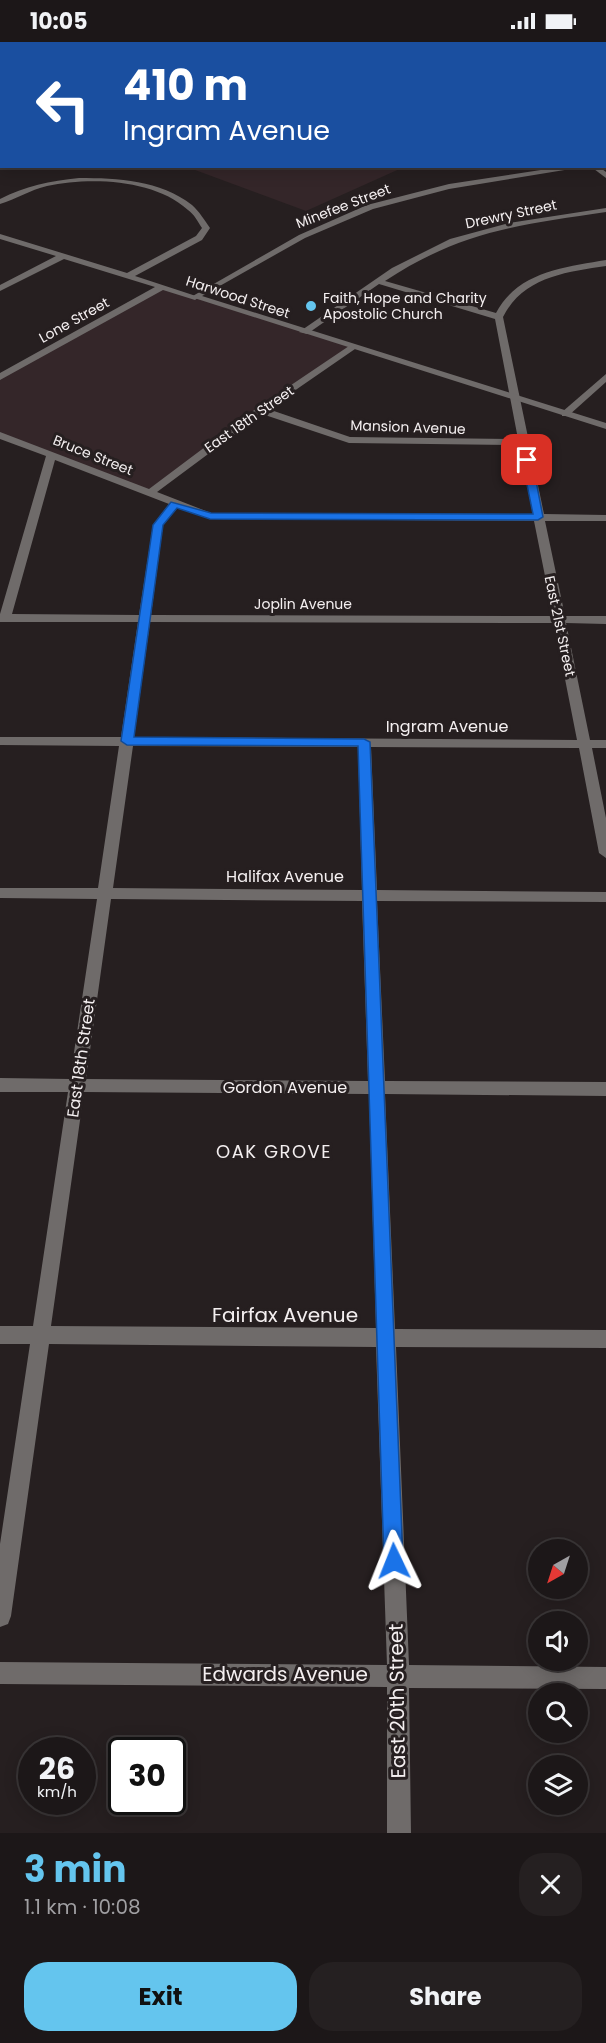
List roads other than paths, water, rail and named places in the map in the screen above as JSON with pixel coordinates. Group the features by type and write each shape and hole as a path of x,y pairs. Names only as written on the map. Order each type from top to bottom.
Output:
{"street":[{"name":"Minefee Street","path":"195,297 292,240 372,206 458,185 572,168"},
{"path":"0,202 26,190 68,180 88,179 129,183 162,192 192,209 206,228 199,238 128,276"},
{"name":"Drewry Street","path":"303,332 431,250 479,232 606,210"},
{"name":"Harwood Street","path":"0,236 606,426"},
{"path":"0,288 63,256"},
{"path":"380,282 499,317 515,294 532,282 567,270 606,263"},
{"name":"Lone Street","path":"0,377 162,287"},
{"name":"East 21st Street","path":"499,317 606,853"},
{"name":"East 18th Street","path":"148,494 260,410 351,347"},
{"path":"565,414 606,377"},
{"name":"Mansion Avenue","path":"260,410 349,440 523,442"},
{"name":"Bruce Street","path":"0,435 210,516 606,518"},
{"path":"2,618 51,455"},
{"name":"East 18th Street","path":"0,1616 158,525 175,504"},
{"name":"Joplin Avenue","path":"2,618 606,620"},
{"name":"Ingram Avenue","path":"0,741 606,744"},
{"name":"East 20th Street","path":"364,742 398,1675 399,1833"},
{"name":"Halifax Avenue","path":"0,893 606,897"},
{"name":"Gordon Avenue","path":"0,1085 606,1089"},
{"name":"Fairfax Avenue","path":"0,1335 606,1339"},
{"name":"Edwards Avenue","path":"0,1673 606,1678"}],"place":[{"name":"Faith, Hope and Charity Apostolic Church","path":"311,306"}],"district":[{"name":"OAK GROVE","path":"274,1151"}]}
